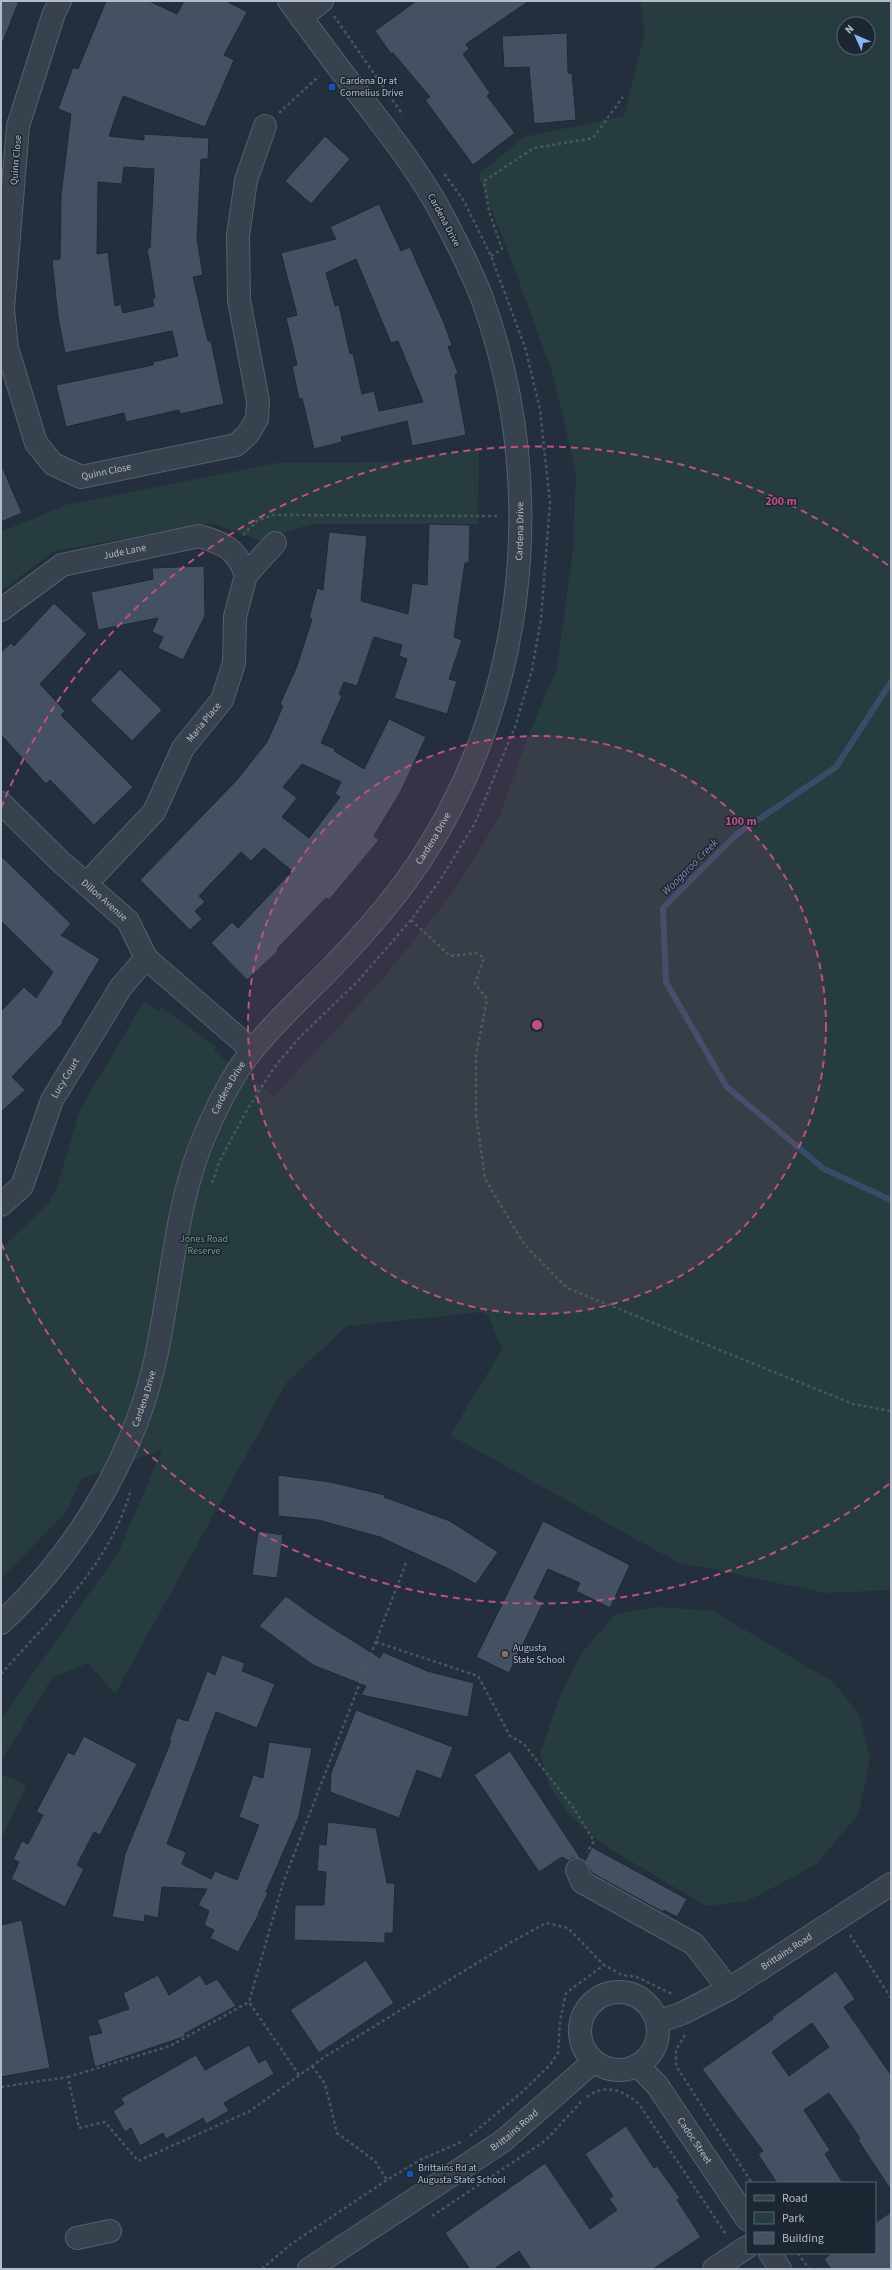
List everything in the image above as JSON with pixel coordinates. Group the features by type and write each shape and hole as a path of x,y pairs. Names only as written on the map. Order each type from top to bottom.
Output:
{"street":[{"name":"Quinn Close","path":"60,1 54,13 18,126 3,309 7,348 36,443 53,464 81,477 236,445 248,434 257,419 258,401 239,300 238,236 246,180 265,126"},
{"path":"295,9 327,7"},
{"name":"Cardena Drive","path":"1,1623 42,1581 68,1549 104,1491 127,1445 152,1372 184,1204 203,1138 222,1097 252,1050 281,1017 336,963 377,918 406,881 436,834 457,796 475,756 496,699 509,645 519,568 521,516 518,455 512,410 501,358 482,300 456,241 422,179 399,146 295,9"},
{"name":"Jude Lane","path":"1,610 62,565 199,536 216,541 231,549 240,560 246,575"},
{"name":"Maria Place","path":"87,883 154,812 183,748 222,700 234,663 235,617 246,575 275,543"},
{"name":"Dillon Avenue","path":"1,803 62,862 128,921 146,958 252,1050"},
{"name":"Lucy Court","path":"1,1205 22,1186 52,1100 121,987 146,958"},
{"path":"577,1870 582,1882 694,1944 728,1989"},
{"name":"Brittains Road","path":"657,2022 683,2013 728,1989 891,1884"},
{"path":"606,1993 628,1993 647,2003 654,2012 657,2022 657,2042 646,2059 638,2066 627,2070 615,2071 604,2068 593,2062 585,2053 580,2042 579,2030 584,2013 596,1999 606,1993"},
{"name":"Brittains Road","path":"309,2269 503,2141 593,2062"},
{"name":"Cadoc Street","path":"638,2066 657,2085 746,2218"},
{"path":"77,2238 110,2231"},
{"path":"714,2269 738,2243"},
{"path":"771,2254 780,2269"}],"path":[{"path":"327,7 407,120"},
{"path":"265,126 334,62"},
{"path":"491,256 502,249 488,212 484,181 534,148 593,138 623,97"},
{"path":"211,1186 220,1160 248,1110 276,1065 300,1037 358,981 411,920 440,880 475,823 515,727 532,670 541,619 550,503 540,409 525,347 491,256 464,201 442,170"},
{"path":"231,549 257,521 273,515 521,516"},
{"path":"411,920 450,956 477,953 482,956 484,961 475,981 476,986 487,999 476,1055 476,1114 485,1179 524,1244 567,1288 853,1404 891,1411"},
{"path":"1,1674 87,1579 126,1508 131,1487"},
{"path":"1,2087 68,2077 170,2046 249,2002 283,1883 406,1564"},
{"path":"376,1642 478,1676 510,1736 524,1744 575,1810 594,1841 577,1870"},
{"path":"68,2077 79,2128 106,2122 138,2162 250,2110 312,2066 501,1948 546,1923 568,1928 604,1964"},
{"path":"844,1938 856,1930"},
{"path":"850,1934 891,1998"},
{"path":"249,2002 299,2075"},
{"path":"689,2032 683,2036 676,2050 676,2066 686,2085 751,2182"},
{"path":"312,2066 325,2084 337,2133 375,2161 387,2180"},
{"path":"432,2216 546,2141 587,2097 596,2090 606,2089 618,2091 639,2104 738,2243"},
{"path":"799,2254 809,2269"}],"green space":[{"name":"Jones Road Reserve","path":"640,1 891,1 891,1590 825,1593 677,1562 450,1435 502,1349 488,1315 482,1312 347,1326 286,1383 115,1694 88,1663 52,1678 1,1762 1,1719 118,1553 162,1450 81,1479 67,1511 1,1579 1,1249 49,1203 58,1184 80,1110 144,1001 158,1011 161,1007 216,1047 214,1051 274,1096 380,982 452,894 499,817 528,737 557,668 573,550 576,473 553,375 512,262 478,175 524,137 624,116 645,33"},
{"path":"479,449 478,524 312,524 259,540 211,523 54,551 1,591 1,532 66,505 277,463 387,462"},
{"path":"657,1607 713,1611 833,1682 859,1714 870,1758 859,1813 817,1864 748,1901 706,1906 605,1846 569,1815 550,1787 540,1754 558,1701 580,1655 615,1614"},
{"path":"1,1774 26,1785 4,1834 1,1834"}],"building":[{"path":"1,1 19,1 2,44 1,44"},
{"path":"106,1 149,1 177,14 184,1 226,1 247,12 224,55 234,60 205,127 123,96 109,136 144,140 144,134 209,138 208,159 201,159 197,239 203,275 193,277 208,341 211,341 224,404 180,414 179,410 126,422 124,413 66,427 56,385 153,365 153,362 178,356 172,331 65,353 58,317 52,260 60,259 61,195 71,114 58,109 73,67 78,69","holes":["124,167 154,169 150,248 147,248 155,298 152,299 154,306 123,313 121,304 115,306 108,252 97,254 98,182 122,184"]},
{"path":"416,1 529,1 466,44 469,49 463,54 490,93 487,96 515,133 473,165 425,100 430,97 393,53 391,54 375,31"},
{"path":"567,33 568,73 572,73 576,120 534,124 529,67 504,68 502,36"},
{"path":"325,136 350,159 311,204 285,181"},
{"path":"379,204 401,251 410,247 444,323 452,345 448,347 458,373 455,375 466,435 412,446 407,421 341,437 342,442 314,449 302,398 299,399 292,366 297,365 286,318 297,315 281,253 336,239 330,227","holes":["356,259 391,343 398,341 423,402 379,411 374,391 362,394 353,353 350,354 339,305 335,306 326,273"]},
{"path":"1,464 22,513 1,522"},
{"path":"429,524 470,525 469,563 465,563 454,637 462,640 449,679 457,681 447,714 394,698 407,659 399,656 402,645 374,637 357,686 344,682 339,694 342,696 321,743 335,749 334,751 364,769 389,719 426,737 401,791 374,836 379,840 329,900 326,898 277,949 278,951 247,980 211,943 232,922 238,928 292,871 264,848 251,861 241,852 199,896 205,902 195,911 202,919 190,930 140,880 236,781 267,742 283,706 280,704 297,666 312,619 309,618 317,588 323,590 329,532 367,536 361,601 408,614 412,583 427,585","holes":["302,764 341,782 335,794 340,797 309,838 282,817 297,798 283,787"]},
{"path":"204,566 205,616 183,660 158,648 163,637 152,632 158,618 98,630 91,592 153,579 152,568"},
{"path":"54,603 87,634 40,684 65,711 61,715 133,787 94,825 50,780 46,784 1,735 1,652 11,643 14,646"},
{"path":"120,669 162,710 132,741 90,700"},
{"path":"1,856 71,924 61,935 100,959 62,1022 63,1023 12,1077 25,1090 1,1112 1,1011 24,987 36,998 53,972 1,921"},
{"path":"278,1475 330,1482 385,1495 384,1497 450,1521 498,1552 476,1584 451,1570 380,1537 318,1520 278,1516"},
{"path":"543,1521 630,1565 610,1608 576,1591 580,1583 548,1569 534,1598 543,1603 509,1673 476,1657"},
{"path":"258,1531 283,1535 277,1578 252,1575"},
{"path":"286,1596 315,1617 380,1658 383,1652 427,1671 474,1683 468,1717 361,1695 366,1686 313,1665 259,1626"},
{"path":"222,1655 245,1663 242,1671 275,1684 257,1728 216,1712 167,1844 186,1852 182,1864 211,1879 215,1871 237,1880 259,1825 239,1817 253,1775 263,1778 269,1742 312,1748 299,1816 266,1892 268,1893 259,1914 238,1952 210,1938 214,1930 204,1925 209,1911 198,1905 207,1889 162,1887 158,1918 145,1915 144,1922 112,1917 125,1854 171,1741 169,1741 177,1718 188,1721 207,1671 215,1675"},
{"path":"356,1710 453,1747 441,1779 417,1770 399,1818 330,1792 331,1773"},
{"path":"84,1736 137,1764 100,1835 94,1832 77,1865 84,1869 65,1907 11,1879 19,1862 13,1859 22,1841 28,1844 43,1815 36,1812 68,1752 74,1755"},
{"path":"510,1751 581,1859 573,1858 569,1861 562,1857 539,1872 474,1775"},
{"path":"328,1822 376,1828 387,1883 395,1883 393,1933 385,1933 385,1943 294,1940 295,1905 324,1905 326,1872 317,1871 319,1844 326,1845"},
{"path":"592,1847 687,1899 677,1917 664,1910 663,1912 592,1873 585,1861"},
{"path":"22,1920 50,2068 1,2077 1,1925"},
{"path":"366,1960 394,2003 319,2053 290,2010"},
{"path":"836,1971 855,1999 844,2007 891,2075 891,2190 858,2140 860,2138 829,2093 804,2110 830,2150 825,2154 842,2182 776,2182 758,2154 763,2151 702,2069 773,2019 772,2017","holes":["812,2023 829,2047 789,2076 772,2052"]},
{"path":"158,1975 169,1995 200,1975 206,1985 217,1979 236,2006 184,2034 186,2036 95,2067 88,2036 102,2033 97,2020 129,2009 123,1993"},
{"path":"249,2045 259,2063 266,2059 274,2074 224,2103 229,2111 206,2124 203,2118 166,2139 163,2133 140,2146 131,2128 125,2132 113,2111 124,2104 121,2098 196,2055 205,2070"},
{"path":"626,2126 654,2168 657,2166 680,2198 677,2200 701,2237 653,2269 531,2269 519,2251 494,2269 470,2269 445,2233 545,2163 590,2229 617,2210 609,2199 613,2196 585,2154"},
{"path":"891,2212 891,2269 831,2269 824,2259 831,2254 876,2254 876,2222"}],"waterway":[{"name":"Woogaroo Creek","path":"891,682 836,767 737,834 663,908 666,982 726,1086 824,1169 891,1200"}],"place":[{"name":"Cardena Dr at Cornelius Drive","path":"332,87"},
{"name":"Augusta State School","path":"505,1654"},
{"name":"Brittains Rd at Augusta State School","path":"410,2174"}]}
